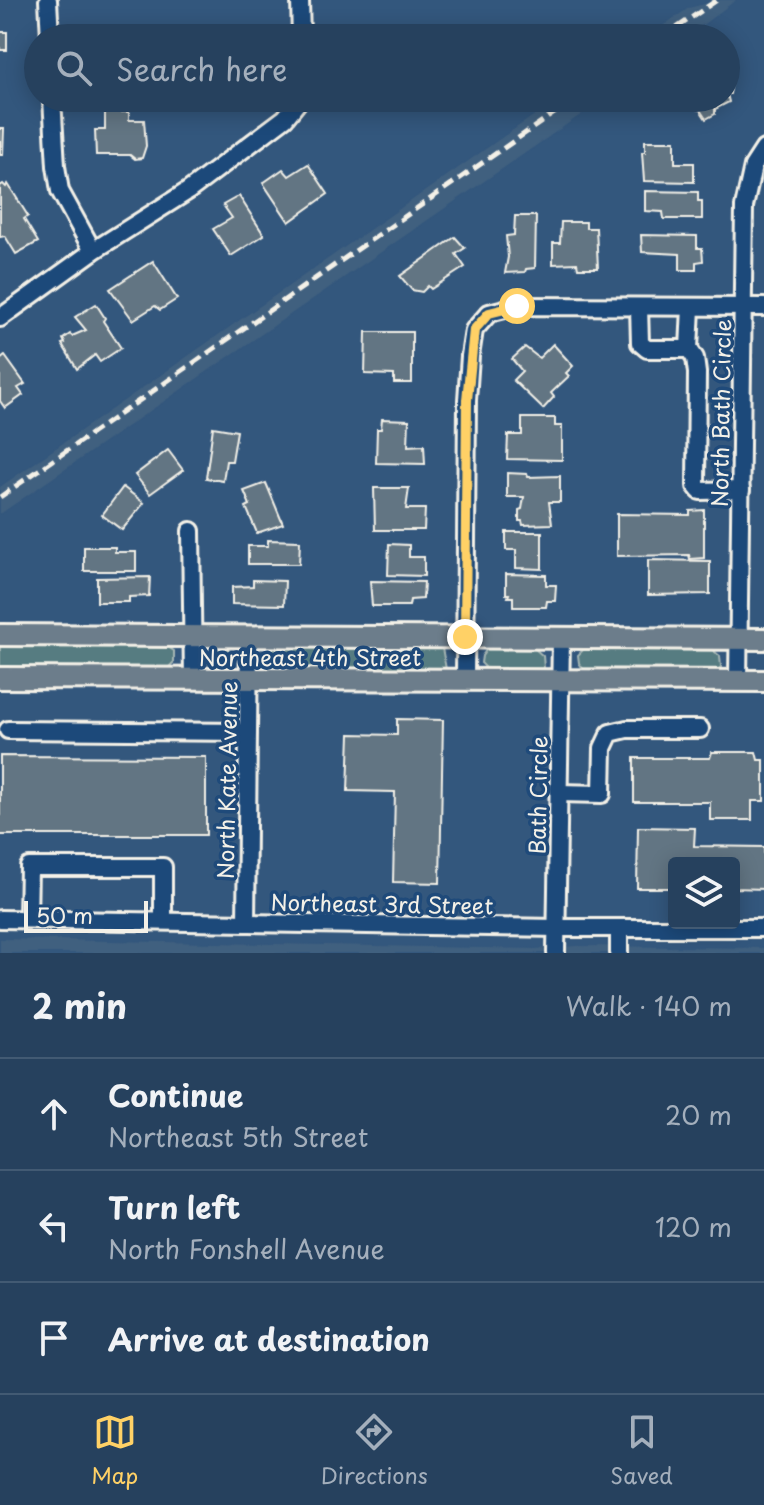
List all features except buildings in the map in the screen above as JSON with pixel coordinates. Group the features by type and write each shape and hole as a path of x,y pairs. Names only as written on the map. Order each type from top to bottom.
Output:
{"main road":[{"name":"Northeast 4th Street","path":"0,635 764,639"},
{"name":"Northeast 4th Street","path":"0,678 764,681"}],"street":[{"path":"48,0 49,24"},
{"path":"300,0 301,24"},
{"path":"53,112 60,191 93,251"},
{"path":"0,318 93,251 188,191 290,112"},
{"name":"North Bath Circle","path":"738,681 744,207 753,166 764,149"},
{"path":"465,681 467,400 474,330 489,313 517,306 764,307"},
{"path":"639,307 640,343 647,349 689,349"},
{"path":"691,307 689,349 695,358 697,373 696,486 700,491 741,490"},
{"name":"North Kate Avenue","path":"191,531 193,679"},
{"name":"North Kate Avenue","path":"246,923 249,637"},
{"name":"Bath Circle","path":"556,953 561,638"},
{"path":"559,793 602,794 603,748 610,733 627,729 700,729"},
{"path":"8,730 248,732"},
{"path":"28,919 29,867 163,867 163,921"},
{"name":"Northeast 3rd Street","path":"0,919 557,928 764,928"},
{"path":"619,928 619,953"}],"shaded area":[{"path":"720,0 736,0 704,24 666,24 689,8"},
{"path":"539,112 585,112 0,514 0,487"},
{"path":"0,939 535,949 577,946 764,948 764,953 0,953"}],"green space":[{"path":"0,645 166,646 174,651 174,662 167,669 0,669"},
{"path":"212,646 226,647 234,656 234,664 226,671 217,671 208,662"},
{"path":"272,647 442,648 446,669 438,672 272,671 266,662"},
{"path":"487,649 535,649 543,656 544,668 537,672 489,671 481,663"},
{"path":"584,649 711,649 720,656 721,667 714,673 586,673 578,655"}],"railway":[{"path":"682,24 717,0"},
{"path":"0,497 556,112"}],"route":[{"path":"465,637 467,400 474,330 489,313 517,306"}]}
